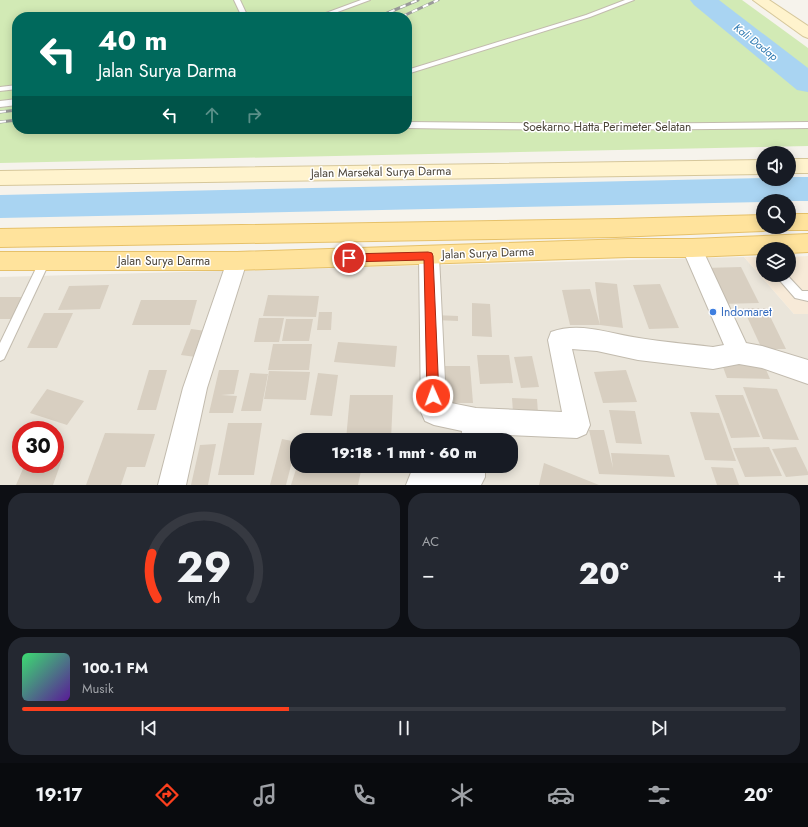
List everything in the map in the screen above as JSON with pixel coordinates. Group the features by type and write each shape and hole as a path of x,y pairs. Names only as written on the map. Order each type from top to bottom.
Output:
{"main road":[{"path":"796,222 808,222"},
{"name":"Jalan Surya Darma","path":"0,238 616,228 756,223"},
{"name":"Jalan Surya Darma","path":"796,244 808,243"},
{"name":"Jalan Surya Darma","path":"0,261 237,261 428,256 628,248 756,247"}],"street":[{"path":"760,0 808,33"},
{"name":"Jalan Marsekal Surya Darma","path":"0,178 756,166"},
{"path":"796,166 808,166"},
{"path":"692,248 739,353"},
{"path":"428,256 434,412 475,431 577,425 559,340 569,338 597,340 638,349 713,358 739,353 762,357 808,372"},
{"path":"172,485 195,388 237,261"},
{"path":"420,485 422,480 471,478 471,473"}],"lane":[{"path":"237,0 243,12"},
{"path":"332,12 367,0"},
{"path":"412,70 588,16 631,0"},
{"path":"0,89 12,87"},
{"path":"0,104 12,103"},
{"name":"Soekarno Hatta Perimeter Selatan","path":"412,125 540,128 808,125"},
{"path":"0,355 45,261"},
{"path":"787,282 799,295 808,296"}],"shaded area":[{"path":"808,256 808,314 794,314 766,282 796,282 796,257"},
{"path":"744,257 756,271 756,282 766,282 794,314 808,314 808,485 0,485 0,277"},
{"path":"744,257 756,257 756,271"}],"green space":[{"path":"0,0 742,0 808,48 808,146 0,163"}],"water":[{"path":"796,177 808,177 808,201 796,201 796,194 756,194 756,202 0,218 0,195 756,178 756,186 796,186"}],"building":[{"path":"741,267 759,303 721,304 704,268"},
{"path":"595,282 617,284 623,328 600,325"},
{"path":"660,284 679,328 649,329 633,285"},
{"path":"109,285 100,309 58,310 69,286"},
{"path":"590,289 600,325 570,325 562,290"},
{"path":"268,295 319,296 316,317 263,316"},
{"path":"0,297 25,297 13,319 0,319"},
{"path":"141,300 197,300 190,325 132,325"},
{"path":"472,303 490,304 492,337 472,336"},
{"path":"743,308 766,308 786,349 762,349"},
{"path":"319,312 332,312 331,330 317,330"},
{"path":"44,313 73,313 57,348 27,348"},
{"path":"434,315 458,316 458,321 434,320"},
{"path":"259,318 284,318 279,342 254,342"},
{"path":"286,319 313,319 309,341 282,341"},
{"path":"191,329 206,331 196,357 181,355"},
{"path":"338,342 397,346 395,367 334,362"},
{"path":"273,344 312,344 309,370 268,370"},
{"path":"477,355 509,355 513,383 480,384"},
{"path":"532,356 539,387 521,388 514,357"},
{"path":"720,359 762,360 770,379 727,378"},
{"path":"436,366 470,366 473,403 437,403"},
{"path":"149,370 167,370 156,410 137,410"},
{"path":"219,370 239,370 234,394 221,395 237,396 233,413 209,413"},
{"path":"626,370 637,402 603,403 594,372"},
{"path":"269,371 310,372 306,400 264,399"},
{"path":"250,373 268,374 261,411 241,411"},
{"path":"318,373 338,375 332,416 310,415"},
{"path":"743,387 777,389 799,440 763,439"},
{"path":"47,389 84,401 67,425 64,424 64,421 55,421 30,413"},
{"path":"350,395 393,395 391,433 347,433"},
{"path":"715,395 743,395 760,437 731,438"},
{"path":"512,398 537,399 538,413 513,412"},
{"path":"609,410 635,411 642,444 616,443"},
{"path":"690,412 719,413 736,461 705,460"},
{"path":"228,423 262,423 254,475 218,475"},
{"path":"589,430 604,430 613,468 611,453 669,455 675,477 599,474"},
{"path":"105,433 155,434 145,467 127,467 121,485 86,485"},
{"path":"282,439 290,441 290,469 286,485 270,485"},
{"path":"216,444 208,485 191,485 200,445"},
{"path":"769,447 782,476 745,477 733,448"},
{"path":"796,447 808,475 786,477 772,449"},
{"path":"544,463 599,485 539,485"},
{"path":"711,467 733,468 739,485 717,485"},
{"path":"21,473 57,473 53,485 16,485"},
{"path":"295,473 361,473 358,485 291,485"}],"waterway":[{"name":"Kali Dadap","path":"703,0 808,83"}],"railway":[{"path":"390,12 418,0"},
{"path":"412,12 438,0"},
{"path":"0,112 12,111"},
{"path":"0,122 12,121"}],"place":[{"name":"Indomaret","path":"713,312"}],"route":[{"path":"349,258 428,256 433,396"}]}
